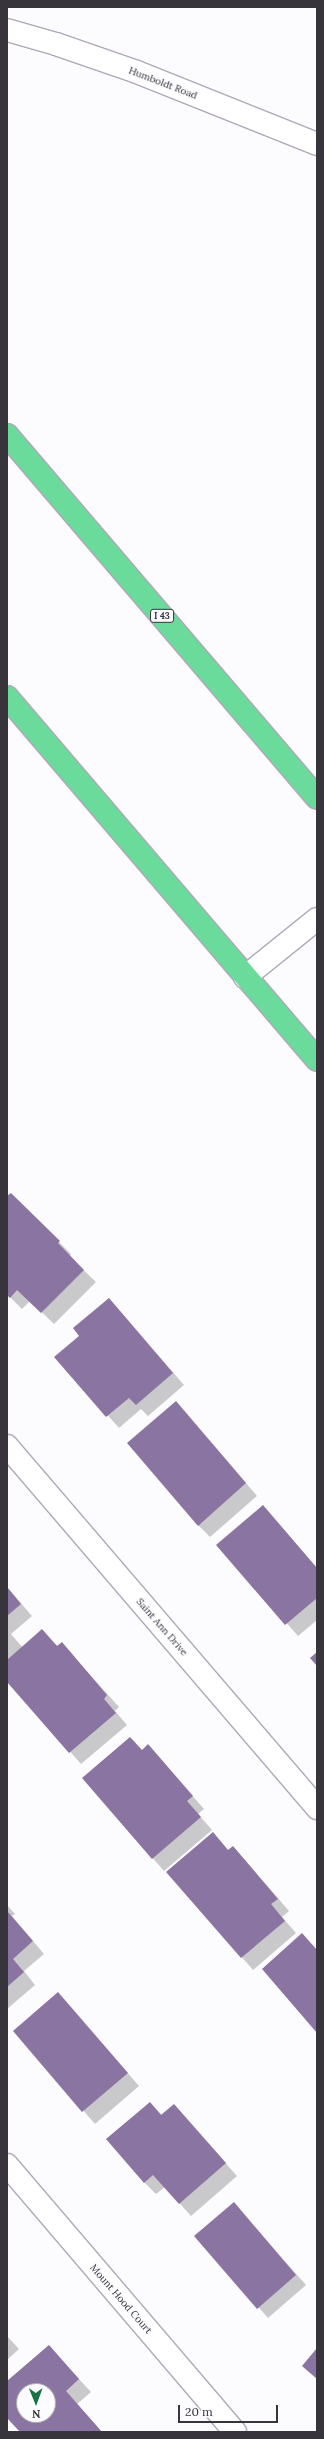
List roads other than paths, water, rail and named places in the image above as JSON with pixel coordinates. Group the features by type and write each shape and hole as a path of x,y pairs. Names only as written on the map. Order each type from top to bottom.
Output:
{"highway":[{"name":"I 43","path":"7,435 317,798"},
{"path":"7,697 317,1060"}],"street":[{"name":"Humboldt Road","path":"7,30 56,44 137,72 317,144"},
{"path":"246,977 317,919"},
{"name":"Saint Ann Drive","path":"7,1446 317,1808"},
{"name":"Mount Hood Court","path":"7,2165 235,2432"}]}
